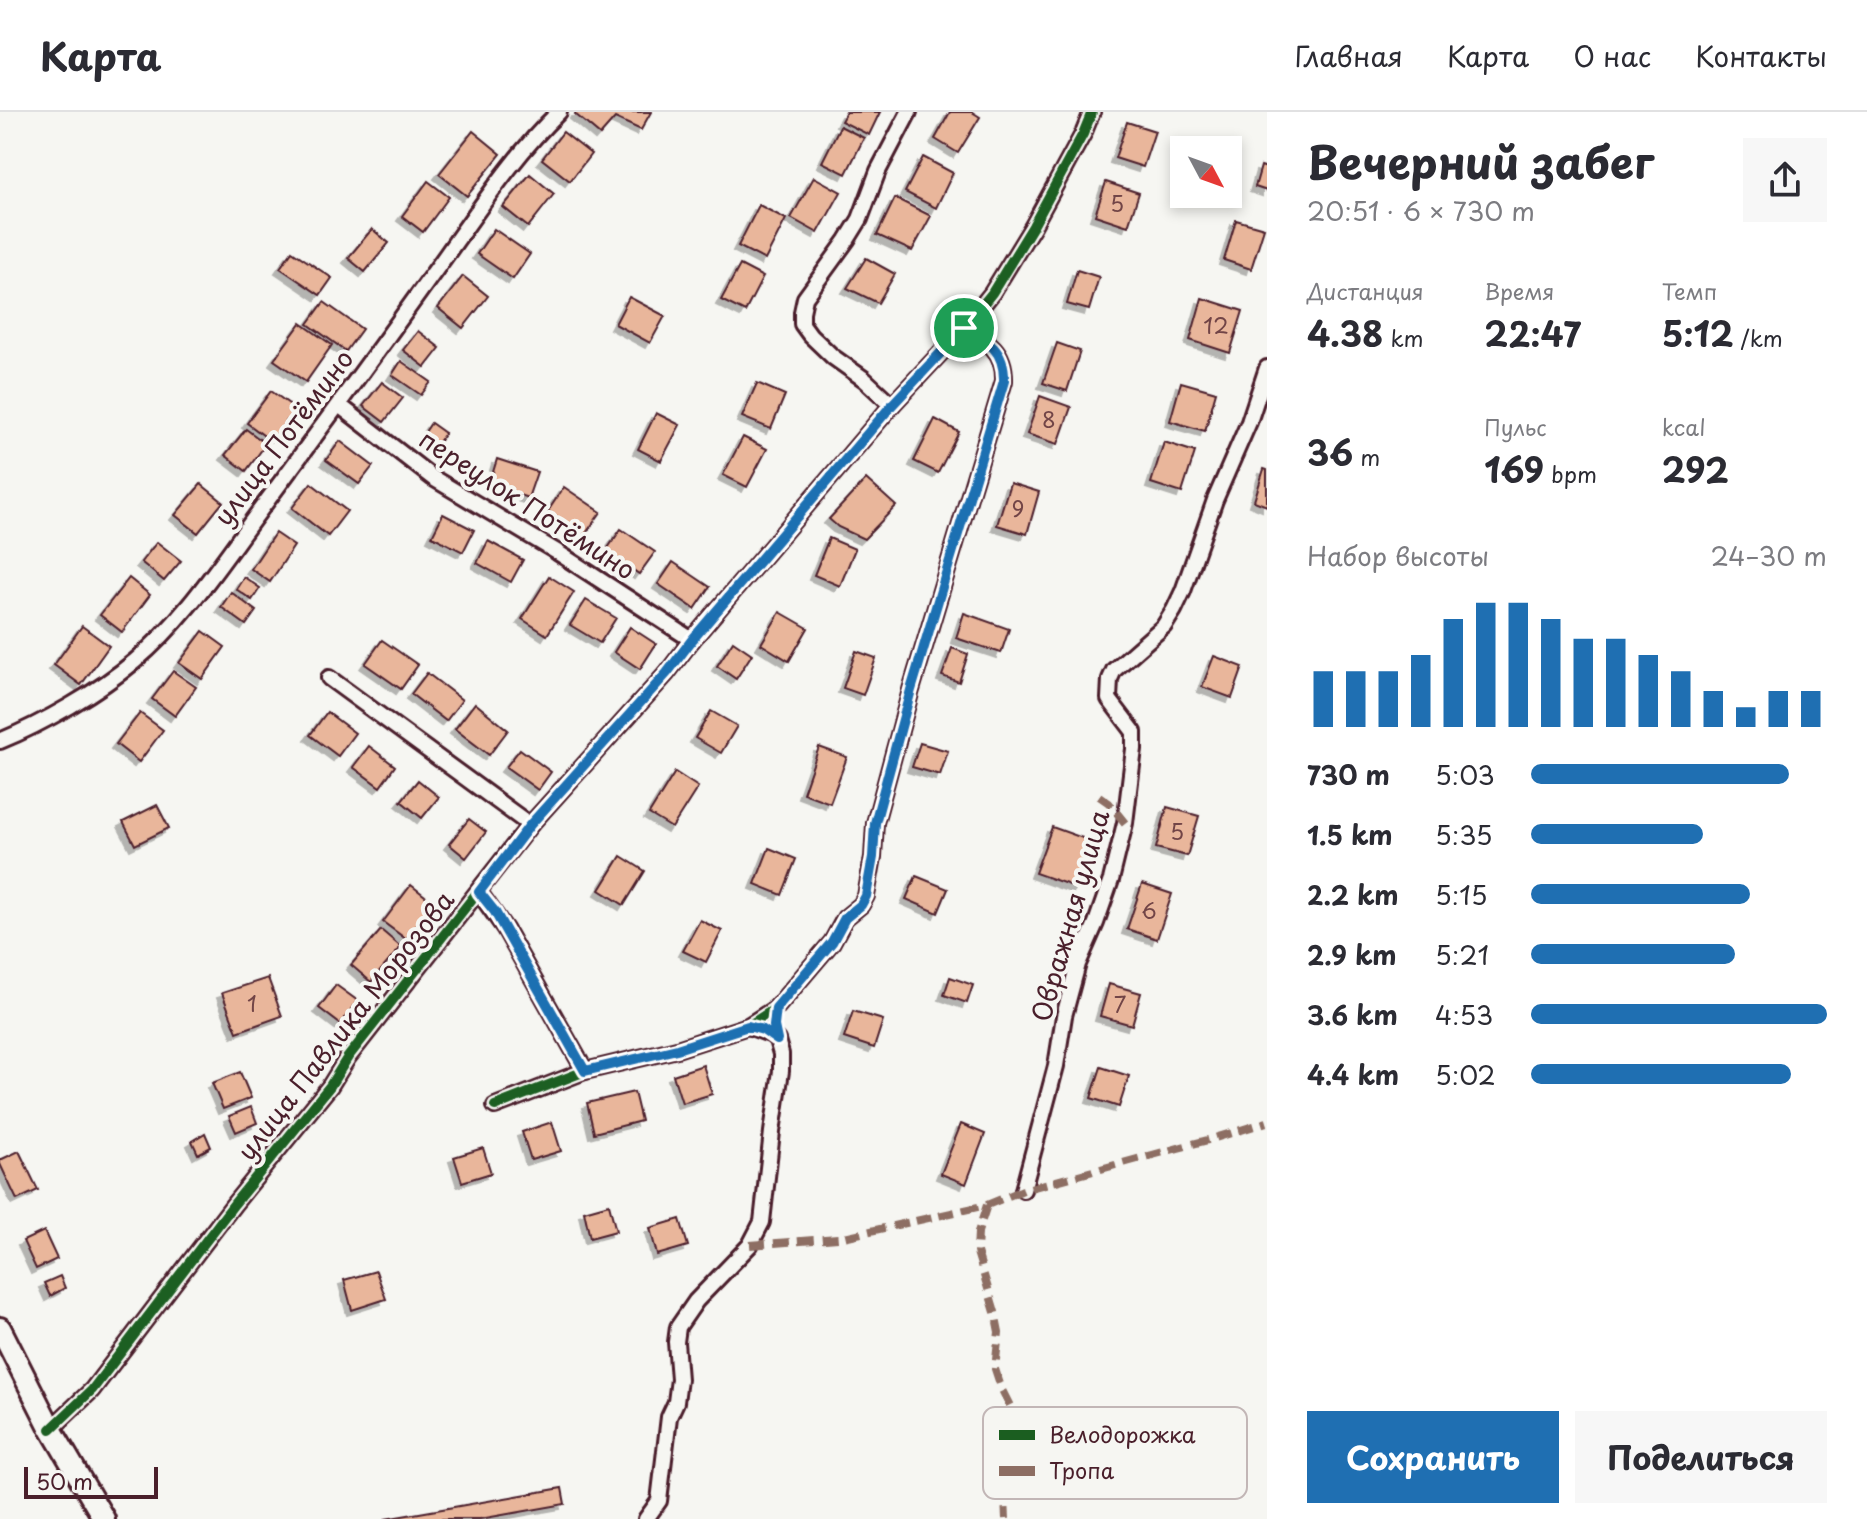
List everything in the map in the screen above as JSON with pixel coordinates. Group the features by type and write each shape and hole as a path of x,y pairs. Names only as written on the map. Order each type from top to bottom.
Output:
{"main road":[{"path":"0,1328 51,1429 104,1519"}],"street":[{"name":"улица Потёмино","path":"0,741 104,685 153,644 190,604 339,405 500,180 559,112"},
{"path":"892,405 810,335 802,324 802,312 805,298 860,219 878,171 909,112"},
{"name":"улица Павлика Морозова","path":"51,1429 92,1390 530,825 667,673 892,405 964,328 992,293 1033,226 1092,112"},
{"path":"495,1106 585,1071 677,1049 748,1026 776,1008 832,942 845,918 861,905 866,896 873,857 875,823 911,690 1004,381 1005,369 994,347 964,328"},
{"name":"Овражная улица","path":"1023,1190 1056,1066 1064,1016 1078,964 1111,880 1125,823 1134,732 1109,699 1110,679 1114,670 1164,626 1174,610 1215,500 1249,422 1267,368"},
{"name":"переулок Потёмино","path":"339,405 433,478 557,552 692,640"},
{"path":"329,678 530,825"},
{"path":"479,892 500,920 585,1071"},
{"path":"646,1519 659,1501 669,1417 676,1402 678,1327 696,1301 750,1245 762,1222 781,1071 781,1054 774,1026 776,1008"},
{"path":"748,1026 763,1030 777,1040"}],"building":[{"path":"576,112 651,112 641,130 615,118 600,135"},
{"path":"846,112 880,112 869,135 841,121"},
{"path":"950,112 972,112 980,117 958,153 935,139"},
{"path":"1127,122 1155,131 1143,167 1115,158"},
{"path":"840,126 864,138 846,174 822,162"},
{"path":"473,131 501,154 467,196 439,174"},
{"path":"563,132 591,154 570,181 542,159"},
{"path":"923,157 953,173 936,208 905,192"},
{"path":"1261,166 1267,168 1267,191 1255,187"},
{"path":"530,174 554,194 528,227 503,207"},
{"path":"814,177 841,192 818,233 791,218"},
{"path":"428,181 449,197 423,232 402,216"},
{"path":"1106,182 1139,193 1128,226 1095,215"},
{"path":"895,198 931,216 912,251 877,235"},
{"path":"759,205 786,219 765,260 738,246"},
{"path":"1236,220 1264,228 1251,269 1224,260"},
{"path":"372,229 389,243 365,272 348,258"},
{"path":"494,229 530,254 513,279 477,254"},
{"path":"292,251 332,278 320,295 280,268"},
{"path":"866,258 895,274 878,303 847,288"},
{"path":"740,265 763,277 745,312 721,300"},
{"path":"1077,270 1099,277 1089,310 1067,304"},
{"path":"463,276 488,296 463,328 438,308"},
{"path":"629,297 665,316 650,343 615,324"},
{"path":"1202,298 1243,311 1230,353 1190,340"},
{"path":"324,302 362,329 346,351 308,324"},
{"path":"301,323 332,345 306,382 274,360"},
{"path":"418,331 440,348 425,367 403,350"},
{"path":"1057,343 1080,351 1067,391 1043,383"},
{"path":"401,361 431,382 421,395 392,375"},
{"path":"382,382 403,398 384,422 363,406"},
{"path":"1181,382 1216,392 1205,431 1170,421"},
{"path":"757,383 785,395 771,429 742,417"},
{"path":"271,391 296,409 271,441 247,423"},
{"path":"1040,396 1071,407 1058,444 1027,434"},
{"path":"656,413 680,425 661,461 638,449"},
{"path":"935,419 959,432 938,473 914,461"},
{"path":"431,423 445,433 437,445 423,435"},
{"path":"246,429 266,444 246,471 225,455"},
{"path":"743,437 767,449 747,487 723,475"},
{"path":"340,441 373,466 359,484 326,460"},
{"path":"1164,442 1195,452 1182,493 1151,483"},
{"path":"497,459 537,472 528,498 489,485"},
{"path":"1264,469 1267,470 1267,506 1254,501"},
{"path":"866,479 896,506 864,539 838,527 829,519"},
{"path":"311,483 347,511 328,536 292,508"},
{"path":"1010,483 1039,492 1027,534 997,525"},
{"path":"201,484 223,502 198,533 175,515"},
{"path":"564,487 601,512 584,536 548,511"},
{"path":"443,514 474,530 463,552 432,536"},
{"path":"621,529 655,552 639,574 606,551"},
{"path":"275,533 294,546 270,582 251,569"},
{"path":"829,538 855,549 840,586 814,575"},
{"path":"488,541 523,560 511,582 477,563"},
{"path":"157,542 181,561 164,581 141,562"},
{"path":"673,562 710,587 695,609 658,584"},
{"path":"549,576 574,592 547,635 522,619"},
{"path":"244,577 260,588 252,600 236,589"},
{"path":"129,578 150,595 122,632 100,615"},
{"path":"231,592 256,611 246,625 221,607"},
{"path":"586,600 616,618 600,643 570,625"},
{"path":"780,612 808,628 789,661 761,644"},
{"path":"964,613 1009,629 1001,653 956,638"},
{"path":"82,626 109,646 81,685 54,665"},
{"path":"630,627 656,644 640,669 614,652"},
{"path":"203,631 225,647 202,679 179,663"},
{"path":"382,640 418,665 401,689 365,664"},
{"path":"733,641 752,654 736,679 717,666"},
{"path":"952,648 968,654 959,682 942,676"},
{"path":"856,651 876,658 863,695 843,688"},
{"path":"1214,656 1243,667 1232,698 1202,687"},
{"path":"173,671 196,687 175,716 152,699"},
{"path":"427,673 462,700 446,721 411,694"},
{"path":"475,703 508,730 489,755 455,729"},
{"path":"711,711 737,726 721,753 695,738"},
{"path":"327,712 355,733 338,756 310,735"},
{"path":"140,713 163,730 139,762 116,744"},
{"path":"920,743 948,751 940,775 912,767"},
{"path":"369,746 395,766 380,787 353,767"},
{"path":"819,747 847,757 830,803 803,793"},
{"path":"520,749 551,772 538,790 506,767"},
{"path":"675,772 698,787 672,828 649,814"},
{"path":"418,780 439,797 422,818 401,801"},
{"path":"157,805 169,828 135,845 123,822"},
{"path":"1167,807 1199,816 1187,856 1156,848"},
{"path":"469,819 486,832 466,858 449,844"},
{"path":"1052,827 1094,842 1078,888 1035,873"},
{"path":"769,848 796,859 782,895 755,884"},
{"path":"621,856 645,871 624,905 600,890"},
{"path":"916,876 948,889 938,913 906,899"},
{"path":"1142,884 1172,894 1157,939 1127,929"},
{"path":"411,885 434,903 406,939 383,922"},
{"path":"700,920 722,931 706,962 683,951"},
{"path":"381,930 401,947 371,982 351,965"},
{"path":"950,977 973,985 967,1003 944,995"},
{"path":"268,978 282,1016 237,1032 222,993"},
{"path":"1109,984 1141,993 1132,1025 1100,1016"},
{"path":"336,985 358,1001 340,1024 319,1008"},
{"path":"853,1011 883,1020 874,1048 844,1038"},
{"path":"703,1065 712,1094 682,1103 673,1075"},
{"path":"1101,1067 1129,1076 1119,1107 1091,1098"},
{"path":"240,1072 251,1098 223,1109 212,1083"},
{"path":"634,1092 641,1121 594,1133 587,1103"},
{"path":"251,1107 257,1123 236,1132 229,1116"},
{"path":"552,1122 561,1151 531,1160 522,1132"},
{"path":"961,1124 985,1134 966,1184 941,1174"},
{"path":"205,1133 211,1147 198,1154 192,1141"},
{"path":"483,1148 491,1173 462,1182 454,1157"},
{"path":"19,1151 38,1190 17,1200 0,1160"},
{"path":"609,1204 616,1231 590,1238 584,1211"},
{"path":"680,1219 688,1246 657,1255 650,1228"},
{"path":"44,1231 57,1259 36,1269 23,1241"},
{"path":"376,1271 386,1299 352,1310 344,1280"},
{"path":"60,1276 65,1288 50,1296 44,1283"},
{"path":"562,1488 565,1504 480,1519 385,1519"}],"marked path":[{"path":"1099,796 1125,823"},
{"path":"750,1245 839,1238 987,1205 1023,1190 1267,1122"},
{"path":"987,1205 978,1232 977,1252 999,1332 995,1369 1010,1407"},
{"path":"1005,1499 1006,1519"}],"cycle path":[{"path":"51,1429 92,1390 530,825 667,673 892,405 964,328 992,293 1033,226 1092,112"},
{"path":"495,1106 585,1071 677,1049 748,1026 776,1008 832,942 845,918 861,905 866,896 873,857 875,823 911,690 1004,381 998,354 981,337 964,328"}],"route":[{"path":"964,328 994,347 1005,369 1004,381 911,690 875,823 866,896 861,905 845,918 832,942 776,1008 774,1026 777,1040 763,1030 748,1026 677,1049 585,1071 495,912 479,892 530,825 667,673 892,405 964,328"}]}
